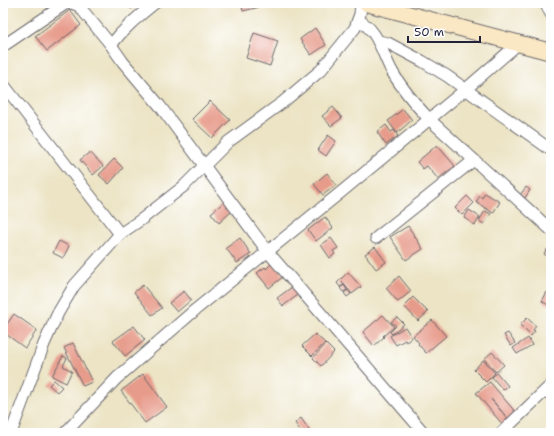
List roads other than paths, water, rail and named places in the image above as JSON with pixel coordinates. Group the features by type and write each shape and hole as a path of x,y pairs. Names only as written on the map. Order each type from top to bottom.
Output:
{"street":[{"path":"3,46 59,7 72,3 79,6 160,106 268,252 424,433"},
{"path":"111,45 135,18 155,3"},
{"path":"10,433 44,344 58,313 74,286 120,234 142,219 172,195 205,166 228,142 283,102 321,70 355,28 361,3"},
{"path":"366,3 551,52"},
{"path":"545,3 551,14"},
{"path":"358,20 364,23 371,30 378,41 392,72 414,103 429,119 551,230"},
{"path":"378,41 388,43 422,60 551,150"},
{"path":"65,433 117,378 195,310 466,90 519,43"},
{"path":"3,84 120,234"},
{"path":"376,238 474,160"},
{"path":"501,433 551,385"}]}
